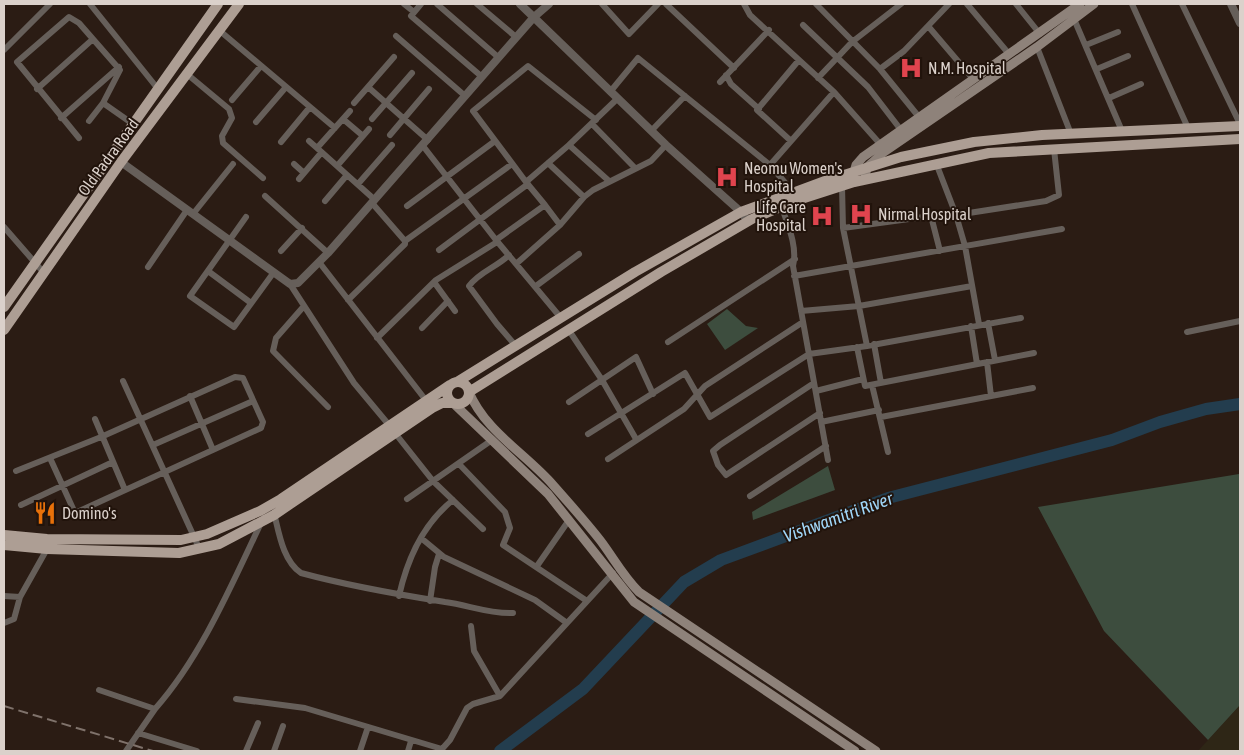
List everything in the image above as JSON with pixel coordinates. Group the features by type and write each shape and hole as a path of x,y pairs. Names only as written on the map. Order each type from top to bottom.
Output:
{"main road":[{"name":"Old Padra Road","path":"4,307 218,4"},
{"name":"Old Padra Road","path":"4,330 121,162 239,4"},
{"path":"4,535 47,539 145,541 194,538 261,510 392,429 429,404 454,384 516,345 741,212 842,186 853,177 863,157 1080,4"},
{"path":"865,174 884,152 1037,47 1094,4"},
{"path":"865,174 901,157 974,142 1071,134 1240,125"},
{"path":"429,404 460,404 466,402 469,392 568,329 748,222 793,192 865,174 989,153 1240,139"},
{"path":"454,384 464,384 473,401 488,421 551,483 600,540 618,567 639,592 874,751"},
{"path":"454,384 447,395 453,403 548,494 634,602 855,751"},
{"path":"4,546 170,553 200,550 219,544 274,516 392,429"}],"street":[{"path":"4,50 50,4"},
{"path":"404,4 414,12"},
{"path":"422,4 411,16 481,76"},
{"path":"437,4 498,57"},
{"path":"477,4 516,37"},
{"path":"520,4 666,146 741,212 748,222"},
{"path":"534,17 540,4"},
{"path":"290,284 298,283 328,253 426,143 464,95 534,17 549,4"},
{"path":"602,4 629,34 658,4"},
{"path":"666,4 734,68"},
{"path":"744,4 750,15 769,30 834,92 881,145"},
{"path":"816,4 880,69 920,117"},
{"path":"818,78 852,42 900,4"},
{"path":"880,69 904,51 949,4"},
{"path":"967,4 1009,54"},
{"path":"1016,4 1040,34"},
{"path":"1132,4 1188,128"},
{"path":"1182,4 1240,125"},
{"path":"1231,4 1238,10 1240,23"},
{"path":"95,6 158,89"},
{"path":"79,138 17,65 20,58 69,17 79,23 119,67 120,74 103,103 89,121"},
{"path":"1074,19 1097,68 1122,131"},
{"path":"803,25 868,87 901,130"},
{"path":"928,26 974,80"},
{"path":"720,82 769,30"},
{"path":"220,31 335,128"},
{"path":"1086,45 1118,32"},
{"path":"396,36 464,95"},
{"path":"37,89 93,39"},
{"path":"1037,47 1071,134"},
{"path":"1097,68 1128,56"},
{"path":"354,103 394,57"},
{"path":"610,92 638,58 770,165 793,192"},
{"path":"759,109 799,60"},
{"path":"232,100 261,66"},
{"path":"560,225 473,111 528,66 594,122 635,168"},
{"path":"61,118 119,67"},
{"path":"372,119 412,73"},
{"path":"187,74 229,109 232,118 222,136 223,143 263,178"},
{"path":"726,75 731,84 791,141"},
{"path":"1109,98 1141,84"},
{"path":"256,122 286,87"},
{"path":"368,87 404,119 426,143 447,176 480,220 561,318"},
{"path":"390,135 430,89"},
{"path":"770,165 834,92"},
{"path":"651,131 685,96"},
{"path":"439,250 527,183 569,146 617,99"},
{"path":"103,103 134,124"},
{"path":"281,142 310,107"},
{"path":"299,179 335,128 350,111"},
{"path":"343,119 364,136"},
{"path":"337,166 369,129"},
{"path":"309,141 358,184 405,241"},
{"path":"407,206 495,141"},
{"path":"358,184 392,145"},
{"path":"569,146 609,181"},
{"path":"516,264 560,225 584,197 609,181 650,161 666,146"},
{"path":"956,215 1046,201 1060,195 1054,149"},
{"path":"121,162 290,284 354,383 433,481 482,529"},
{"path":"548,163 584,197"},
{"path":"936,163 956,215 965,246 979,324"},
{"path":"148,267 190,212 233,164"},
{"path":"294,164 304,173"},
{"path":"348,300 403,247 405,241 512,164"},
{"path":"324,201 347,174"},
{"path":"842,186 844,228 859,306 881,382"},
{"path":"265,196 328,253"},
{"path":"780,202 791,232 795,259 792,266 828,460"},
{"path":"377,338 434,282 497,241 545,205"},
{"path":"844,228 931,216 940,251"},
{"path":"246,217 190,296 234,327 274,272"},
{"path":"4,227 34,264 44,273"},
{"path":"281,251 302,228"},
{"path":"794,276 1062,229"},
{"path":"536,286 579,254"},
{"path":"509,255 500,264 475,279 469,286 497,324 516,345"},
{"path":"668,342 795,259"},
{"path":"318,262 429,404"},
{"path":"208,271 251,303"},
{"path":"434,282 455,311"},
{"path":"801,311 859,306 972,286"},
{"path":"422,328 448,301"},
{"path":"304,306 276,338 273,351 328,408"},
{"path":"588,434 685,373 710,418 808,354 870,345 988,322 1021,318"},
{"path":"1187,332 1240,321"},
{"path":"608,459 684,409 705,386 803,322"},
{"path":"988,322 995,360"},
{"path":"971,326 977,364"},
{"path":"568,329 602,380 636,439"},
{"path":"857,347 865,386 1034,353"},
{"path":"569,402 636,357 653,394"},
{"path":"987,362 991,396"},
{"path":"16,471 101,437 190,396 239,376 243,378 263,422 261,428 75,513 50,458"},
{"path":"816,391 863,379"},
{"path":"123,381 200,550"},
{"path":"814,383 720,444 713,451 718,465 726,475 820,413"},
{"path":"872,385 888,452"},
{"path":"821,422 1033,388"},
{"path":"190,396 213,450"},
{"path":"153,444 253,401"},
{"path":"95,419 125,490"},
{"path":"408,498 492,440"},
{"path":"750,496 826,446"},
{"path":"20,505 113,462"},
{"path":"459,464 505,512 510,528 503,545 538,566 587,601"},
{"path":"399,596 409,560 421,538 437,514 453,500"},
{"path":"272,504 286,554 295,569 301,573 399,596 430,600 498,614 513,613"},
{"path":"126,751 154,709 172,689 213,620 261,521 261,510"},
{"path":"538,566 569,520"},
{"path":"421,538 439,554 535,600 567,623"},
{"path":"4,622 14,619 20,597 47,549"},
{"path":"430,600 439,554"},
{"path":"236,699 305,708 442,749 450,740 467,708 473,704 500,696 618,567"},
{"path":"4,596 20,597"},
{"path":"471,626 474,650 500,696"},
{"path":"99,690 154,709"},
{"path":"246,751 258,723"},
{"path":"274,751 283,726"},
{"path":"360,751 368,728"},
{"path":"138,733 197,751"},
{"path":"408,751 411,741"}],"shaded area":[{"path":"1240,705 1240,751 1198,751"}],"green space":[{"path":"727,309 746,326 758,328 725,350 707,324"},
{"path":"828,466 835,490 753,520 752,512"},
{"path":"1239,474 1240,705 1208,740 1104,631 1038,507"}],"waterway":[{"name":"Vishwamitri River","path":"500,751 583,689 684,582 721,560 888,498 1112,440 1160,422 1206,409 1240,404"}],"railway":[{"path":"4,706 153,751"}],"place":[{"name":"N.M. Hospital","path":"911,68"},
{"name":"Neomu Women's Hospital","path":"727,177"},
{"name":"Nirmal Hospital","path":"861,214"},
{"name":"Life Care Hospital","path":"822,216"},
{"name":"Domino's","path":"45,513"}]}
